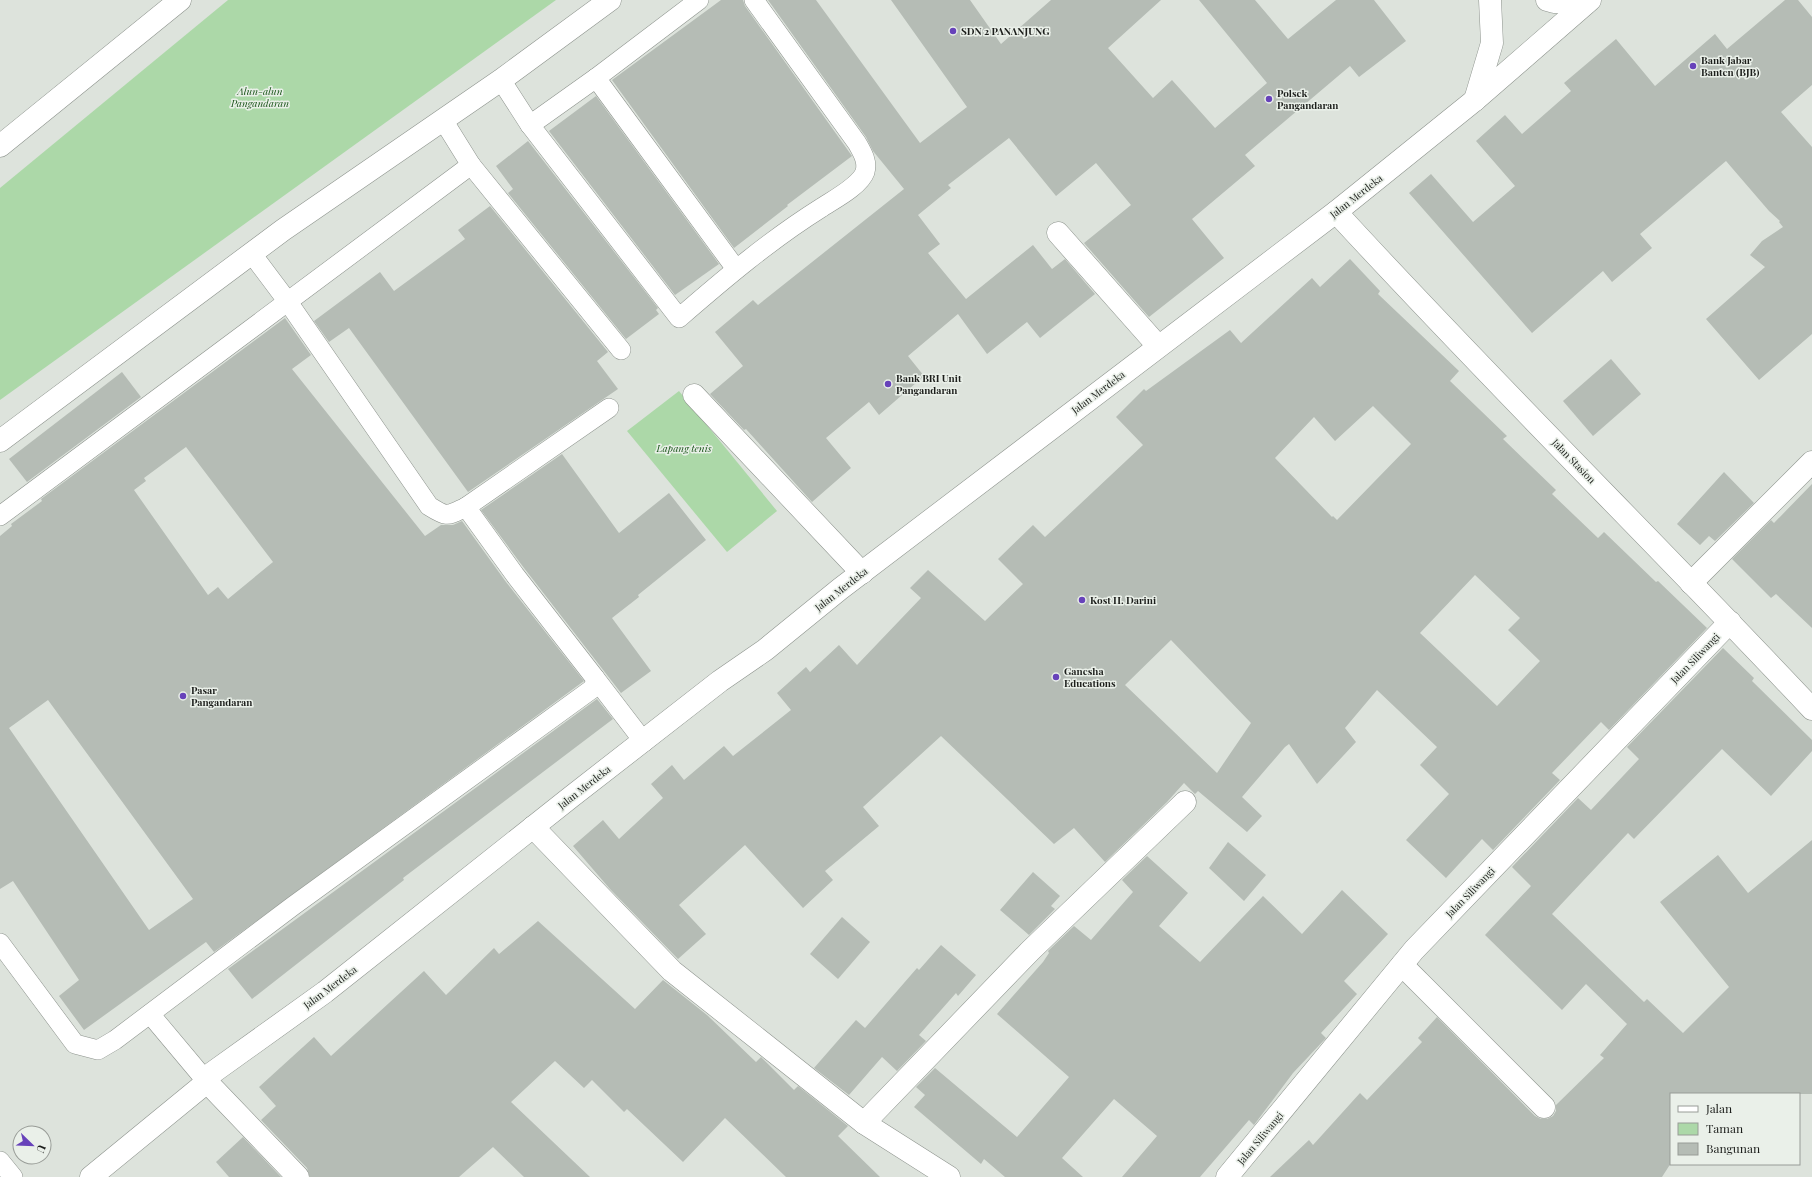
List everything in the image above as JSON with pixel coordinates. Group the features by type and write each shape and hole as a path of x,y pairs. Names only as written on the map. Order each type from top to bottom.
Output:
{"main road":[{"path":"0,146 180,0"},
{"path":"0,441 252,254 501,80 610,0"},
{"path":"1476,100 1492,43 1490,0"},
{"path":"1547,0 1554,2 1588,1"},
{"name":"Jalan Merdeka","path":"91,1177 206,1082 212,1073 325,992 720,681 765,650 862,573 1158,346 1336,212 1476,100 1588,1"},
{"name":"Jalan Stasion","path":"1336,212 1394,275 1730,622 1812,709"},
{"path":"1058,233 1158,346"},
{"path":"694,395 862,573"},
{"path":"1691,583 1812,462"},
{"name":"Jalan Siliwangi","path":"1227,1177 1425,939 1730,622"},
{"path":"864,1123 1030,951 1185,802"},
{"path":"533,827 672,971 864,1123 949,1177"},
{"path":"1402,965 1544,1108"},
{"path":"206,1082 298,1177"}],"lane":[{"path":"530,125 596,78 699,0"},
{"path":"501,80 530,125 679,318 736,269 807,216 852,187 865,172 865,158 857,143 754,0"},
{"path":"596,78 736,269"},
{"path":"444,120 471,165 621,350"},
{"path":"0,516 471,165"},
{"path":"252,254 288,302 429,506 442,514 447,515 466,507 609,408"},
{"path":"466,507 515,576 644,742"},
{"path":"0,943 75,1044 98,1050 115,1040 292,906 592,689 596,683 595,678"},
{"path":"150,1014 206,1082"},
{"path":"0,1161 13,1177"}],"green space":[{"name":"Alun-alun Pangandaran","path":"228,0 556,0 0,400 0,188"},
{"name":"Lapang tenis","path":"679,391 777,511 727,552 627,431"}],"building":[{"path":"721,0 743,0 745,6 852,156 787,205 788,206 734,248 612,80"},
{"path":"768,0 816,0 920,143 967,107 891,0 970,0 1001,44 1051,0 1161,0 1108,48 1153,98 1172,80 1215,128 1267,83 1199,0 1255,0 1288,39 1336,0 1374,0 1406,41 1359,77 1350,66 1245,155 1255,166 1192,219 1224,258 1149,317 1084,243 1131,205 1096,163 1056,196 1009,138 948,185 951,188 918,215 940,244 928,253 966,299 1033,245 1052,269 1065,259 1095,294 1040,338 1027,322 987,354 958,314 908,356 924,376 879,415 869,402 826,438 851,468 812,502 746,429 744,430 710,394 743,366 715,332 753,300 758,305 904,189 873,151 866,137"},
{"path":"1785,0 1798,0 1812,17 1812,85 1781,112 1812,147 1812,334 1759,380 1706,319 1765,267 1750,255 1762,241 1783,227 1779,222 1780,221 1769,211 1726,161 1640,234 1652,248 1612,282 1603,271 1532,333 1409,193 1431,174 1473,222 1515,186 1476,141 1505,115 1522,134 1571,91 1564,83 1616,39 1655,86 1715,34 1727,49"},
{"path":"596,96 719,264 675,295 549,131"},
{"path":"528,141 658,308 656,310 659,314 626,339 508,193 513,189 496,166"},
{"path":"490,206 608,352 597,361 618,389 468,492 349,328 329,342 314,321 380,272 394,291 465,239 458,230"},
{"path":"1350,259 1380,291 1378,294 1459,371 1450,381 1507,436 1503,439 1556,490 1552,494 1598,538 1604,532 1707,628 1609,730 1601,722 1552,773 1560,780 1493,850 1482,839 1446,878 1406,840 1449,794 1420,765 1437,747 1377,690 1345,728 1356,742 1317,784 1289,744 1285,747 1242,797 1262,816 1247,832 1198,791 1195,794 1184,783 1167,802 1105,862 1074,828 1054,844 941,736 863,807 879,826 825,871 833,880 803,908 745,845 679,905 706,934 678,959 610,889 573,846 603,820 619,839 663,798 651,784 672,765 684,780 724,746 733,756 791,710 777,693 806,667 810,672 839,645 857,665 921,598 910,588 928,570 985,621 1023,584 998,559 1033,525 1045,537 1143,445 1116,417 1144,389 1146,391 1230,330 1241,343 1312,278 1320,287","holes":["1373,406 1411,444 1337,520 1333,516 1332,517 1275,458 1314,417 1335,441","1475,575 1520,618 1508,630 1540,661 1497,706 1420,633","1171,640 1251,723 1217,773 1125,685"]},
{"path":"285,318 311,355 292,369 425,536 441,525 453,525 462,521 506,582 584,681 214,952 206,942 84,1030 59,996 79,980 13,881 0,889 0,536 12,526 11,524 42,501 41,499","holes":["186,447 273,562 228,599 218,587 208,595 134,490 146,481 144,478","48,700 193,899 149,930 9,728"]},
{"path":"1611,359 1641,394 1593,436 1563,401"},
{"path":"122,372 141,397 27,482 9,459"},
{"path":"562,454 619,533 669,493 706,540 612,618 651,671 621,693 481,510"},
{"path":"1724,472 1754,503 1715,541 1709,536 1700,545 1677,524"},
{"path":"1812,484 1812,628 1776,594 1771,598 1732,559 1771,520 1774,523"},
{"path":"1723,648 1754,678 1752,681 1812,740 1812,751 1771,796 1722,749 1634,839 1628,833 1552,914 1644,1002 1647,999 1683,1033 1729,987 1660,902 1718,855 1748,893 1812,840 1812,1094 1670,1093 1670,1165 1662,1177 1270,1177 1309,1140 1313,1145 1360,1093 1367,1100 1422,1042 1418,1038 1437,1017 1535,1116 1541,1119 1547,1119 1553,1116 1556,1111 1556,1105 1604,1058 1600,1055 1627,1024 1586,984 1562,1010 1485,935 1531,886 1512,867 1578,798 1591,810 1639,759 1627,747"},
{"path":"597,699 613,719 403,878 404,880 252,999 228,969"},
{"path":"1228,842 1266,875 1244,901 1209,868"},
{"path":"1147,856 1188,893 1159,926 1200,962 1263,896 1302,934 1342,890 1388,934 1344,981 1357,994 1321,1033 1326,1038 1293,1073 1254,1125 1249,1120 1200,1177 1122,1177 1157,1136 1114,1099 1062,1158 1083,1177 1005,1177 984,1159 981,1164 914,1107 925,1095 916,1087 935,1068 1017,1137 1069,1077 997,1014 1043,962 1049,953 1048,951 1074,926 1091,940 1133,892 1122,880"},
{"path":"1033,872 1060,896 1051,906 1055,909 1029,935 1000,910"},
{"path":"842,917 870,942 838,979 810,954"},
{"path":"538,921 635,1009 663,980 707,1015 756,1062 761,1057 794,1090 798,1086 848,1126 838,1136 880,1177 786,1177 725,1118 683,1162 627,1109 624,1112 592,1080 584,1088 555,1061 511,1102 590,1177 524,1177 493,1147 459,1177 310,1177 307,1168 261,1120 276,1106 259,1087 314,1037 331,1056 424,971 446,995 494,948 499,954"},
{"path":"941,945 976,975 958,996 956,993 919,1035 926,1041 897,1071 882,1057 849,1095 814,1068 856,1020 865,1028 917,968 919,970"},
{"path":"243,1137 281,1177 229,1177 216,1162"}],"place":[{"name":"SDN 2 PANANJUNG","path":"953,31"},
{"name":"Bank Jabar Banten (BJB)","path":"1693,66"},
{"name":"Polsek Pangandaran","path":"1269,99"},
{"name":"Bank BRI Unit Pangandaran","path":"888,384"},
{"name":"Kost H. Darini","path":"1082,600"},
{"name":"Ganesha Educations","path":"1056,677"},
{"name":"Pasar Pangandaran","path":"183,696"}]}
